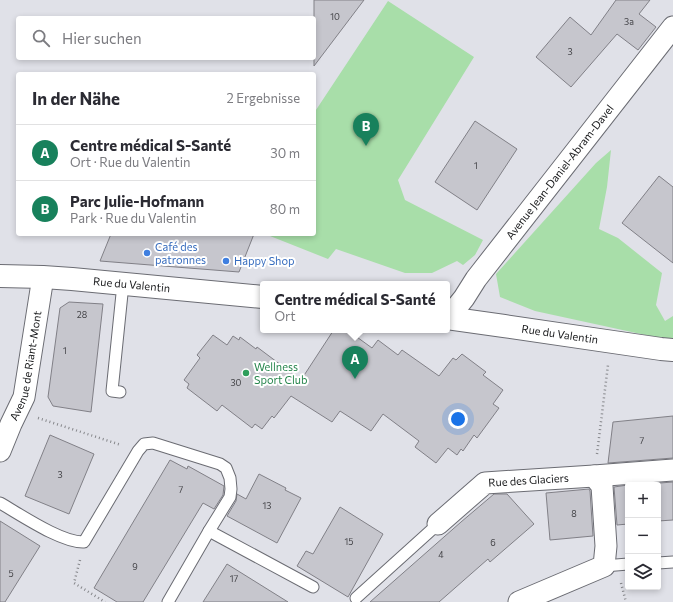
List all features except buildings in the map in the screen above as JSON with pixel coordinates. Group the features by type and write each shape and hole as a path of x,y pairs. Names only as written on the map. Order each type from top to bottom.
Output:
{"street":[{"name":"Avenue Jean-Daniel-Abram-Davel","path":"450,314 673,27"},
{"name":"Rue du Valentin","path":"0,276 43,277 260,297"},
{"name":"Avenue de Riant-Mont","path":"0,452 24,397 43,277"},
{"name":"Rue du Valentin","path":"450,318 673,350"},
{"name":"Rue des Glaciers","path":"438,524 485,482 673,470"},
{"path":"519,602 604,566 606,546 602,486 594,476"}],"lane":[{"path":"120,392 112,390 123,284"},
{"path":"0,503 54,534 77,542 84,542 138,451 144,444 153,443 220,464 226,468 230,478 230,496 168,602"},
{"name":"Rue des Glaciers","path":"356,598 438,524"},
{"path":"209,531 313,587"},
{"path":"661,563 673,562"},
{"path":"604,566 625,564"}],"path":[{"path":"594,476 607,372"},
{"path":"36,418 113,443"},
{"path":"84,542 74,583 105,602"}],"green space":[{"path":"388,1 474,57 398,180 405,200 483,240 475,255 463,265 457,261 432,273 405,273 336,249 328,259 270,236 316,236 316,110"},
{"path":"611,150 607,187 599,229 618,238 662,273 656,305 665,321 673,316 673,341 535,311 500,297 496,274 596,163"}],"place":[{"name":"Parc Julie-Hofmann","path":"366,146"},
{"name":"Café des patronnes","path":"147,253"},
{"name":"Happy Shop","path":"226,261"},
{"name":"Wellness Sport Club","path":"246,373"},
{"name":"Centre médical S-Santé","path":"355,379"}]}
